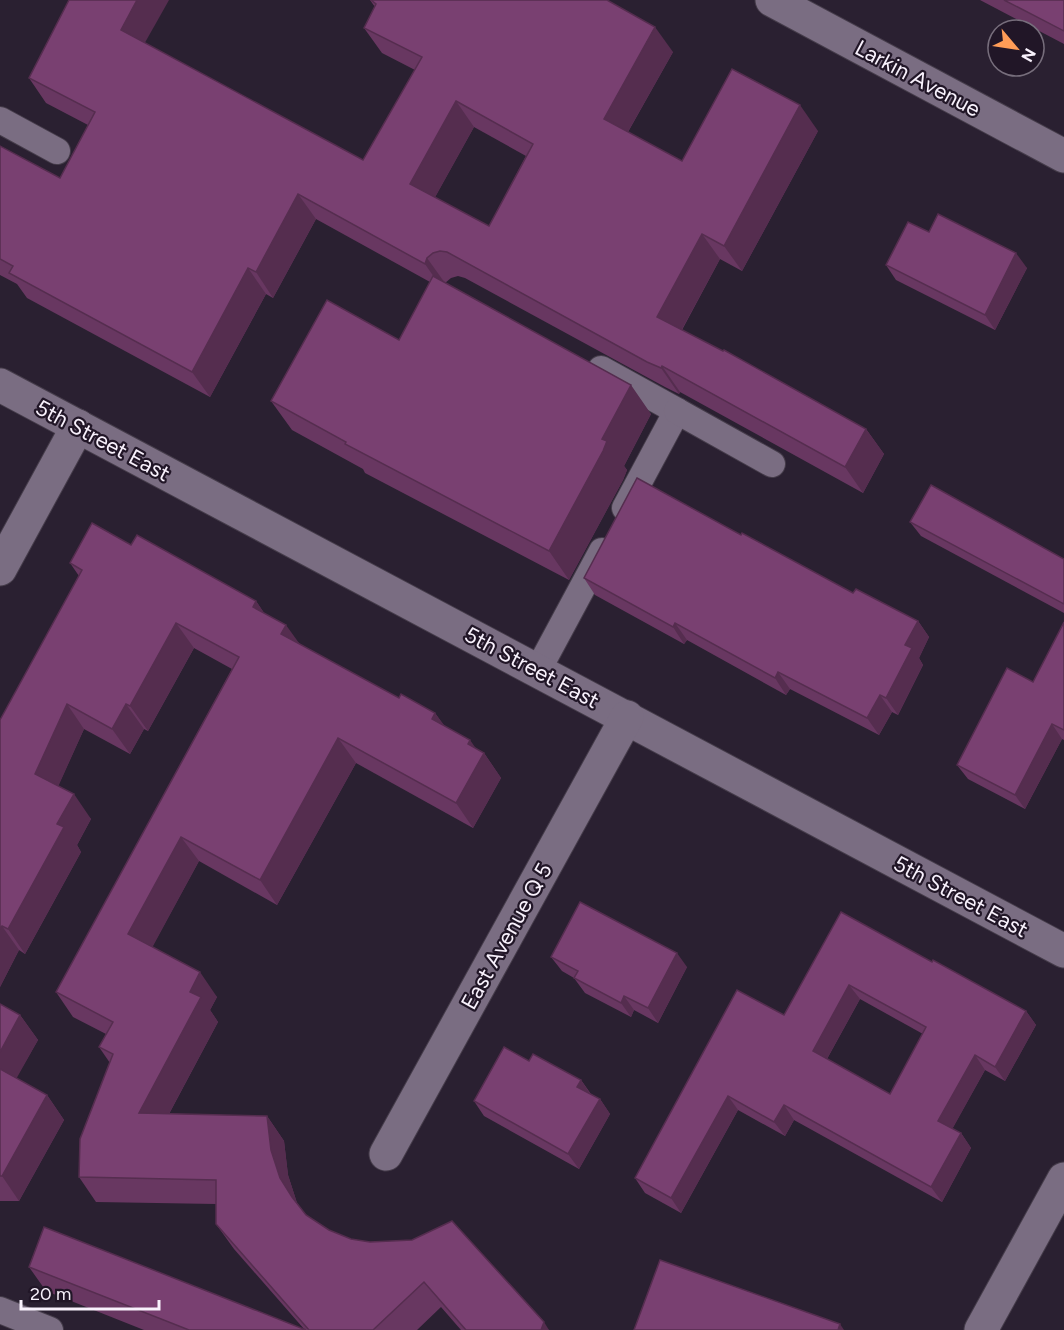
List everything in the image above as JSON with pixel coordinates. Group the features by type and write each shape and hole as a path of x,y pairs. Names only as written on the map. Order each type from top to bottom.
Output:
{"street":[{"name":"Larkin Avenue","path":"772,0 1064,156"},
{"name":"5th Street East","path":"0,385 1064,951"},
{"path":"0,569 78,426"},
{"name":"East Avenue Q 5","path":"386,1154 627,717"},
{"path":"981,1330 1064,1179"}],"lane":[{"path":"0,120 57,151"},
{"path":"583,360 772,464"},
{"path":"538,670 677,411"},
{"path":"0,1310 50,1330"}],"building":[{"path":"69,0 137,0 121,30 363,160 422,57 364,28 376,4 371,0 607,0 655,27 604,119 682,161 732,69 800,105 724,246 702,234 657,317 724,350 866,429 845,467 662,366 661,368 647,362 447,252 433,253 427,258 425,264 298,194 256,272 248,268 192,372 9,273 13,266 0,259 0,146 60,178 95,112 29,78","holes":["456,101 533,144 489,226 410,184"]},
{"path":"1004,0 1064,0 1064,31 1046,22 1046,18 1039,18"},
{"path":"938,214 1016,253 985,315 886,265 908,222 929,232"},
{"path":"433,276 631,385 602,439 607,441 603,451 549,551 345,444 346,442 271,401 327,300 399,340"},
{"path":"637,478 853,593 856,589 918,621 905,645 912,648 886,698 880,695 867,718 778,672 775,678 675,623 673,627 584,578"},
{"path":"931,485 1064,559 1064,604 910,522"},
{"path":"92,523 131,545 137,535 256,601 253,607 286,625 281,634 399,698 401,694 435,713 432,719 470,740 468,744 484,753 456,803 338,738 260,880 181,837 128,934 200,972 190,992 201,997 139,1113 267,1116 271,1150 280,1178 306,1215 329,1230 351,1239 370,1242 412,1240 452,1221 544,1322 541,1330 466,1330 424,1282 373,1330 309,1330 216,1224 216,1180 79,1177 80,1139 113,1054 99,1047 113,1022 56,992 239,657 176,623 130,706 126,704 112,729 67,704 35,774 74,794 57,824 64,827 8,929 2,926 0,929 0,720 82,570 70,563"},
{"path":"1064,622 1064,730 1052,724 1015,795 957,765 1007,668 1033,682"},
{"path":"580,902 677,953 648,1008 624,996 621,1003 574,978 578,971 551,957"},
{"path":"841,912 1026,1011 995,1067 975,1055 938,1121 961,1133 931,1187 784,1105 774,1122 728,1096 671,1198 635,1178 737,990 784,1015","holes":["849,985 926,1027 890,1094 813,1051"]},
{"path":"0,1004 20,1015 0,1052"},
{"path":"504,1047 529,1061 533,1054 581,1080 577,1087 600,1099 568,1154 474,1101"},
{"path":"0,1069 47,1095 2,1176 0,1176"},
{"path":"44,1227 306,1330 189,1330 29,1267"},
{"path":"660,1260 840,1324 838,1330 634,1330"}]}
